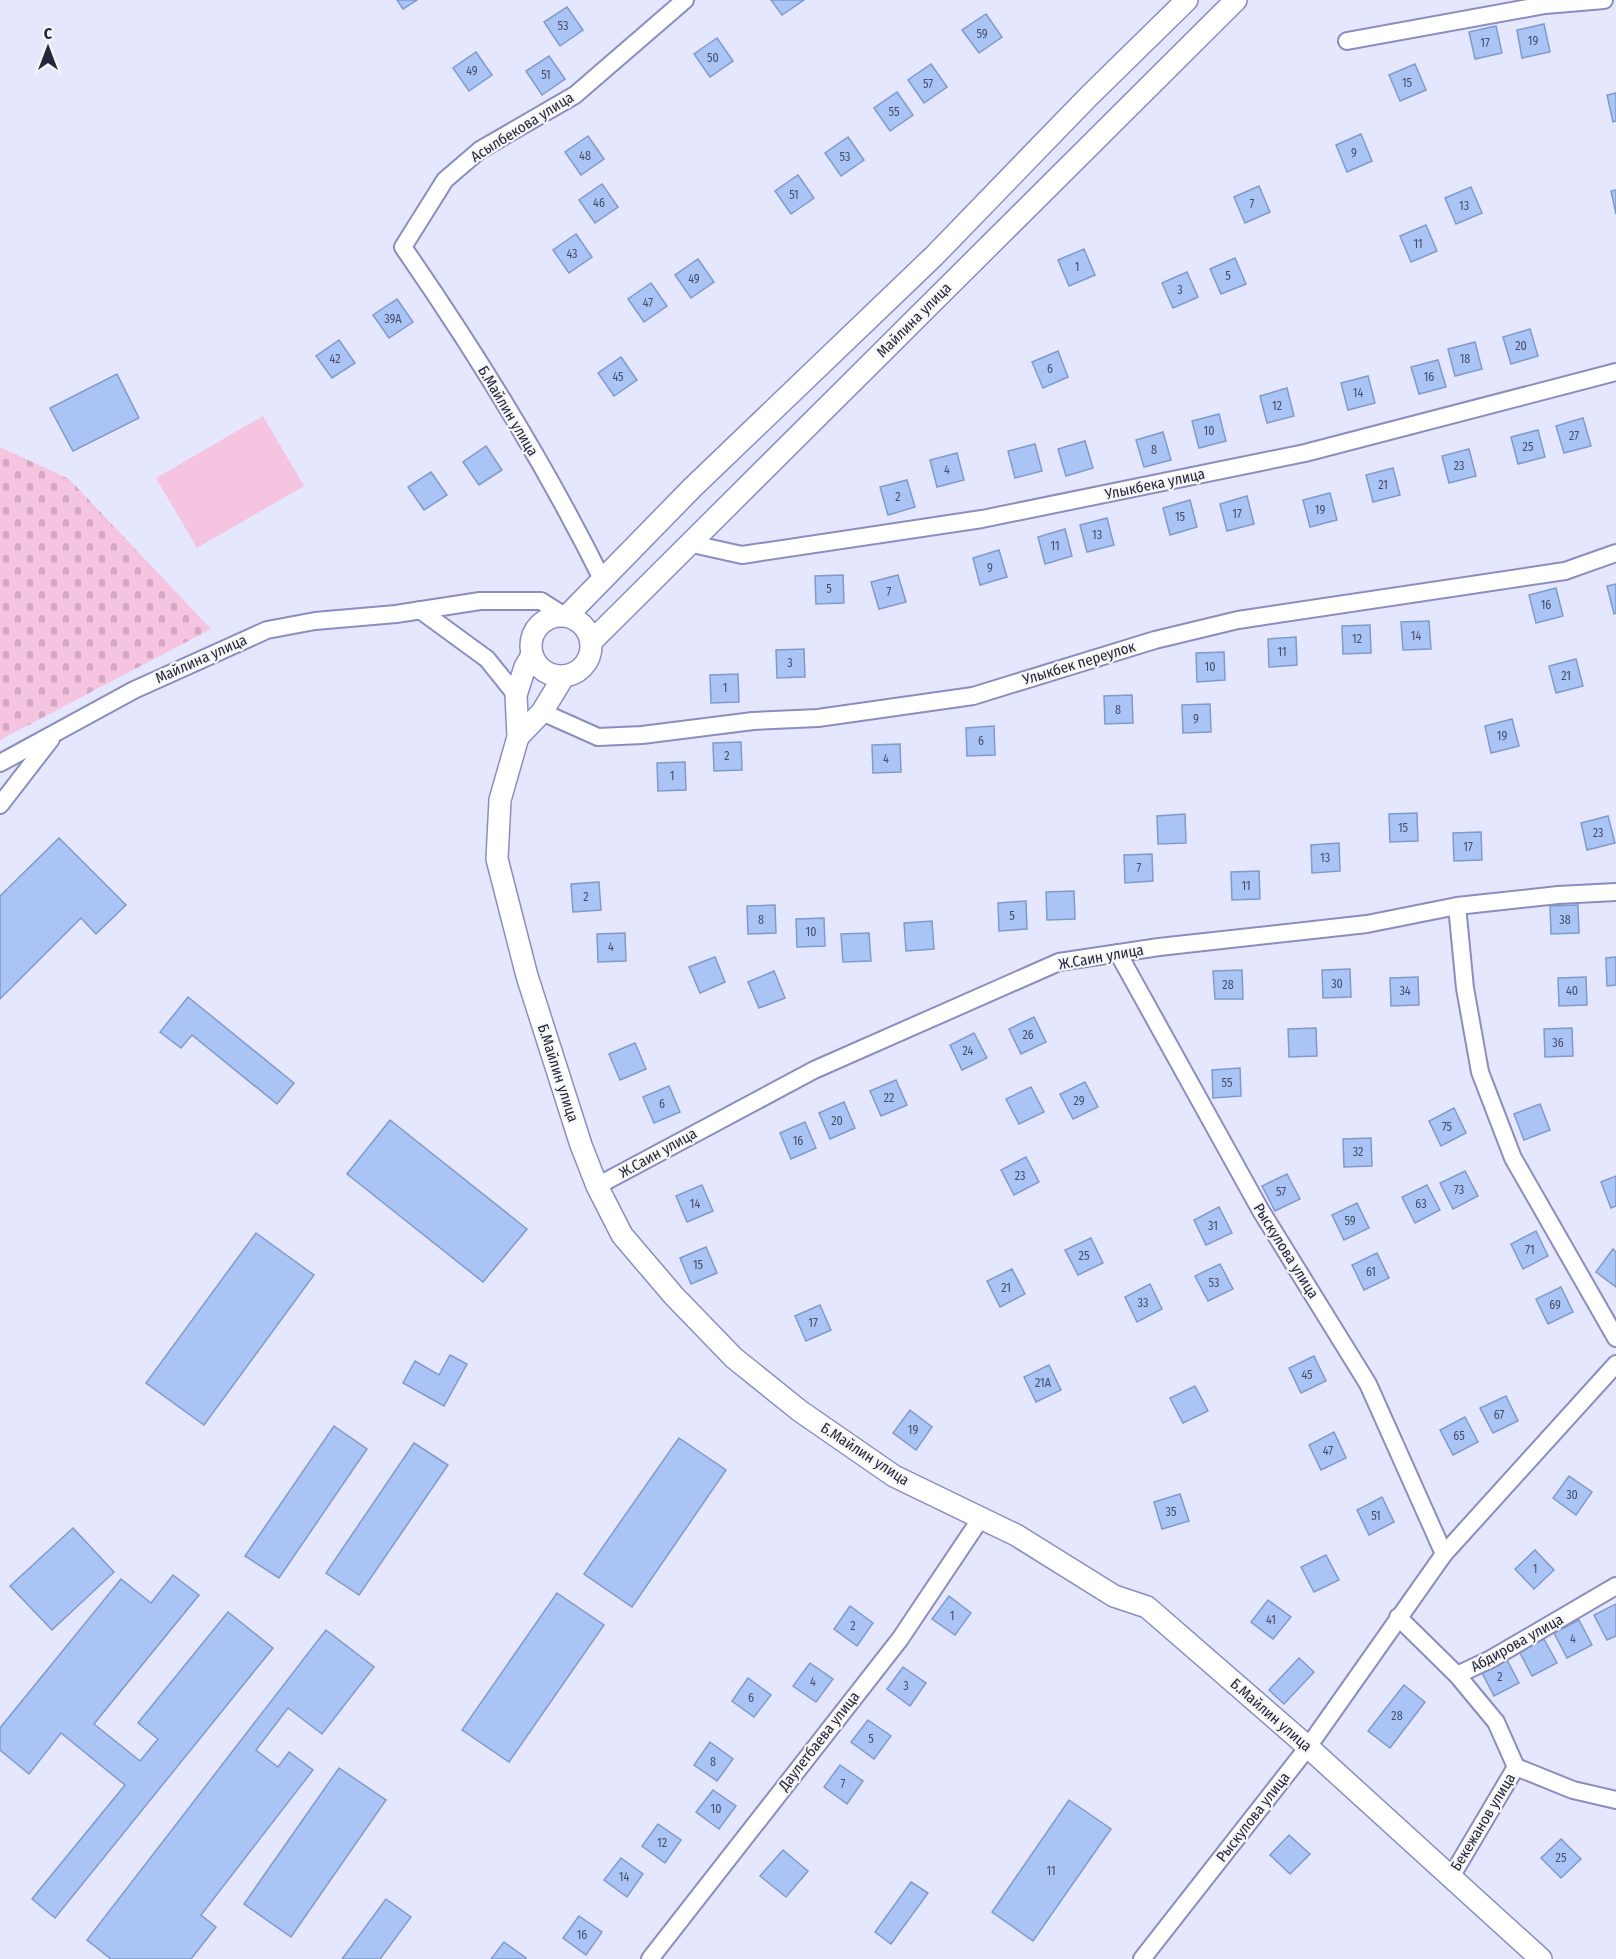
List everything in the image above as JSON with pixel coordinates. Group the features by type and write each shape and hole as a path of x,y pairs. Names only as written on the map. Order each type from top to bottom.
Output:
{"street":[{"name":"Асылбекова улица","path":"403,247 445,180 480,150 575,95 685,0"},
{"path":"564,676 550,674 539,667 532,655 531,643 535,631 542,622 565,616 603,581 743,438 934,255 1089,96 1187,0"},
{"name":"Майлина улица","path":"592,641 1236,0"},
{"path":"1347,41 1545,5 1604,0"},
{"name":"Б.Майлин улица","path":"403,247 463,336 567,508 603,581"},
{"name":"Улыкбека улица","path":"688,543 742,555 982,519 1305,453 1616,372"},
{"name":"Улыкбек переулок","path":"542,712 598,737 753,721 818,718 962,697 1062,670 1155,640 1238,620 1565,571 1616,553"},
{"name":"Майлина улица","path":"0,764 134,690 267,630 315,621 480,601 529,600 550,605 565,616 578,620 587,629 592,641 591,653 585,665 576,673 564,676"},
{"path":"420,610 487,659 516,695"},
{"name":"Б.Майлин улица","path":"532,655 525,667 516,695 518,737 500,800 497,860 526,976 597,1186 622,1235 674,1296 734,1358 800,1411 894,1476 1016,1534 1114,1596 1147,1607 1308,1747 1541,1959"},
{"name":"Б.Майлин улица","path":"518,737 542,712 564,676"},
{"path":"0,805 54,736"},
{"name":"Ж.Саин улица","path":"597,1186 814,1070 1059,962 1367,924 1457,906 1558,895 1616,892"},
{"path":"1457,906 1465,988 1480,1072 1513,1158 1616,1338"},
{"name":"Рыскулова улица","path":"1118,953 1261,1211 1368,1384 1444,1554"},
{"name":"Рыскулова улица","path":"1142,1959 1308,1747 1444,1554 1616,1365"},
{"name":"Даулетбаева улица","path":"650,1959 900,1638 981,1518"},
{"name":"Абдирова улица","path":"1398,1617 1457,1675 1491,1659 1616,1586"},
{"name":"Бекежанов улица","path":"1457,1675 1496,1722 1516,1767 1574,1790 1616,1800"},
{"name":"Бекежанов улица","path":"1450,1877 1516,1767"}],"green space":[{"path":"263,416 304,486 197,548 156,478"},
{"path":"0,447 69,479 211,629 0,740"}],"building":[{"path":"397,0 417,0 403,9"},
{"path":"771,0 804,0 782,15"},
{"path":"567,7 583,30 560,46 544,22"},
{"path":"986,14 1002,37 979,53 962,30"},
{"path":"1544,24 1550,52 1522,58 1517,30"},
{"path":"1496,26 1502,53 1475,59 1469,32"},
{"path":"717,38 733,61 710,77 694,54"},
{"path":"476,52 492,75 469,91 453,68"},
{"path":"549,56 565,79 542,95 526,71"},
{"path":"931,64 947,87 924,103 908,80"},
{"path":"1415,64 1426,90 1400,101 1389,75"},
{"path":"897,92 913,115 890,131 874,108"},
{"path":"1616,93 1616,121 1613,122 1607,95"},
{"path":"1361,134 1372,161 1347,172 1336,145"},
{"path":"588,136 604,159 581,175 565,152"},
{"path":"848,137 864,160 841,176 825,153"},
{"path":"798,175 814,198 791,214 775,191"},
{"path":"602,184 618,207 595,223 579,200"},
{"path":"1259,186 1270,212 1245,223 1234,197"},
{"path":"1471,187 1482,213 1456,224 1445,198"},
{"path":"1616,190 1616,214 1611,191"},
{"path":"1426,225 1437,251 1411,262 1400,236"},
{"path":"576,234 592,257 569,273 553,250"},
{"path":"1084,249 1095,275 1069,286 1058,260"},
{"path":"1235,258 1246,284 1221,294 1210,269"},
{"path":"698,259 714,282 691,298 675,275"},
{"path":"1187,272 1198,297 1173,308 1162,283"},
{"path":"651,283 667,306 644,322 628,299"},
{"path":"397,299 413,322 389,338 373,315"},
{"path":"1530,329 1538,356 1511,364 1503,337"},
{"path":"339,340 355,363 332,378 316,356"},
{"path":"1475,342 1482,369 1455,376 1448,349"},
{"path":"1058,351 1068,377 1043,388 1032,362"},
{"path":"621,357 637,380 614,396 598,373"},
{"path":"1438,360 1446,387 1419,394 1411,367"},
{"path":"117,374 139,418 73,451 50,408"},
{"path":"1368,376 1375,403 1348,410 1341,383"},
{"path":"1287,388 1294,416 1267,423 1260,396"},
{"path":"1219,414 1226,441 1199,448 1192,421"},
{"path":"1583,418 1591,446 1564,453 1556,426"},
{"path":"1538,430 1545,457 1518,464 1511,437"},
{"path":"1163,432 1171,460 1144,467 1136,440"},
{"path":"1085,441 1093,468 1066,476 1058,449"},
{"path":"1035,444 1042,471 1015,478 1008,451"},
{"path":"486,446 502,470 479,485 463,462"},
{"path":"1469,449 1476,476 1449,483 1442,456"},
{"path":"957,453 964,480 937,487 930,460"},
{"path":"1393,468 1400,495 1373,502 1366,475"},
{"path":"431,472 447,495 424,510 408,487"},
{"path":"907,480 915,507 888,515 880,487"},
{"path":"1330,493 1337,520 1310,527 1303,500"},
{"path":"1247,496 1254,524 1227,531 1220,504"},
{"path":"1190,500 1197,527 1170,535 1163,508"},
{"path":"1107,518 1114,545 1087,552 1080,525"},
{"path":"1065,529 1072,556 1045,564 1038,537"},
{"path":"999,550 1007,577 980,585 973,558"},
{"path":"843,575 844,603 816,604 815,576"},
{"path":"898,575 906,602 879,609 871,582"},
{"path":"1616,584 1616,613 1614,614 1607,586"},
{"path":"1556,588 1563,616 1536,623 1529,595"},
{"path":"1429,621 1431,649 1403,650 1401,622"},
{"path":"1370,625 1371,653 1343,654 1342,626"},
{"path":"1296,637 1297,665 1269,667 1268,639"},
{"path":"804,649 805,677 777,678 776,650"},
{"path":"1224,652 1225,680 1197,682 1196,653"},
{"path":"1576,659 1583,686 1556,693 1549,666"},
{"path":"738,674 739,702 711,703 710,675"},
{"path":"1132,695 1133,723 1105,724 1104,696"},
{"path":"1210,704 1211,732 1183,733 1182,705"},
{"path":"1512,719 1519,746 1491,753 1485,726"},
{"path":"994,726 995,755 967,756 966,728"},
{"path":"741,742 742,770 714,771 713,743"},
{"path":"900,744 901,772 873,773 872,745"},
{"path":"685,762 686,790 658,791 657,763"},
{"path":"1417,813 1418,841 1390,842 1389,814"},
{"path":"1185,814 1186,843 1158,844 1157,816"},
{"path":"1608,816 1615,843 1587,850 1581,823"},
{"path":"1481,832 1482,860 1454,861 1453,833"},
{"path":"59,838 126,905 96,934 81,918 0,999 0,896"},
{"path":"1339,843 1340,871 1312,873 1311,845"},
{"path":"1152,854 1153,881 1125,883 1124,855"},
{"path":"1259,871 1260,899 1232,900 1231,872"},
{"path":"599,882 601,910 573,912 571,884"},
{"path":"1074,891 1075,919 1047,920 1046,892"},
{"path":"1026,901 1027,929 999,931 998,903"},
{"path":"775,905 776,933 748,934 747,906"},
{"path":"1578,905 1579,933 1551,934 1550,906"},
{"path":"824,918 825,946 797,947 796,919"},
{"path":"932,921 934,949 906,951 904,923"},
{"path":"625,933 626,961 598,962 597,934"},
{"path":"869,933 871,961 843,962 841,934"},
{"path":"715,957 725,982 700,993 689,967"},
{"path":"1616,957 1616,985 1607,986 1606,958"},
{"path":"1350,969 1351,997 1323,998 1322,970"},
{"path":"1242,970 1243,999 1215,999 1213,971"},
{"path":"774,971 785,998 759,1008 748,982"},
{"path":"1418,977 1419,1005 1391,1006 1390,978"},
{"path":"1586,977 1587,1005 1559,1006 1558,978"},
{"path":"188,997 294,1083 277,1104 192,1035 181,1048 160,1032"},
{"path":"1034,1017 1046,1042 1021,1054 1009,1029"},
{"path":"1316,1028 1317,1056 1289,1057 1288,1029"},
{"path":"1572,1028 1573,1056 1545,1057 1544,1029"},
{"path":"974,1033 987,1058 962,1070 950,1045"},
{"path":"635,1043 646,1069 620,1080 609,1054"},
{"path":"1240,1068 1241,1096 1213,1098 1212,1070"},
{"path":"896,1080 907,1105 881,1116 870,1091"},
{"path":"1085,1082 1098,1107 1073,1119 1060,1094"},
{"path":"669,1086 680,1112 654,1123 643,1097"},
{"path":"1031,1087 1044,1112 1019,1124 1006,1099"},
{"path":"844,1102 855,1128 830,1139 819,1113"},
{"path":"1540,1104 1550,1130 1524,1140 1514,1114"},
{"path":"1454,1108 1466,1133 1441,1146 1429,1121"},
{"path":"390,1120 527,1229 483,1282 347,1174"},
{"path":"805,1122 816,1148 791,1159 780,1133"},
{"path":"1371,1138 1372,1166 1344,1167 1343,1139"},
{"path":"1026,1157 1039,1182 1014,1195 1001,1170"},
{"path":"1465,1171 1478,1196 1453,1209 1440,1183"},
{"path":"1287,1174 1300,1199 1275,1211 1262,1186"},
{"path":"1616,1176 1616,1206 1611,1208 1601,1182"},
{"path":"702,1185 713,1211 687,1222 676,1196"},
{"path":"1427,1185 1440,1210 1415,1223 1402,1197"},
{"path":"1357,1203 1369,1228 1344,1240 1332,1215"},
{"path":"1219,1207 1232,1233 1206,1245 1194,1220"},
{"path":"1536,1231 1548,1256 1523,1269 1511,1244"},
{"path":"256,1233 314,1275 204,1425 146,1383"},
{"path":"1091,1238 1103,1263 1078,1275 1065,1250"},
{"path":"706,1247 717,1273 691,1284 680,1258"},
{"path":"1613,1249 1616,1252 1616,1287 1596,1272"},
{"path":"1377,1253 1389,1278 1364,1290 1352,1265"},
{"path":"1220,1264 1233,1289 1208,1301 1195,1276"},
{"path":"1012,1269 1025,1294 1000,1307 987,1281"},
{"path":"1150,1284 1162,1309 1137,1322 1125,1297"},
{"path":"1561,1287 1573,1312 1548,1324 1536,1299"},
{"path":"820,1305 831,1330 806,1341 795,1316"},
{"path":"450,1355 467,1364 444,1406 403,1383 415,1361 439,1375"},
{"path":"1314,1356 1326,1381 1301,1393 1289,1368"},
{"path":"1049,1365 1061,1390 1036,1402 1024,1377"},
{"path":"1195,1386 1208,1411 1183,1423 1170,1398"},
{"path":"1506,1396 1518,1421 1493,1433 1480,1408"},
{"path":"910,1410 932,1427 916,1450 893,1433"},
{"path":"1465,1417 1478,1442 1453,1455 1440,1430"},
{"path":"334,1426 367,1449 279,1578 245,1556"},
{"path":"1334,1432 1346,1458 1321,1470 1309,1445"},
{"path":"679,1438 726,1470 632,1607 584,1574"},
{"path":"414,1443 448,1465 359,1595 326,1573"},
{"path":"1569,1476 1592,1492 1576,1515 1553,1498"},
{"path":"1180,1494 1189,1521 1162,1529 1154,1502"},
{"path":"1382,1497 1394,1522 1369,1535 1357,1510"},
{"path":"73,1528 114,1572 52,1630 10,1586"},
{"path":"1535,1550 1554,1570 1534,1589 1515,1569"},
{"path":"1326,1555 1339,1580 1314,1592 1301,1567"},
{"path":"173,1575 199,1595 94,1724 140,1761 158,1739 138,1723 228,1612 273,1648 55,1918 32,1899 125,1785 61,1733 29,1774 0,1750 0,1728 121,1579 151,1603"},
{"path":"557,1593 604,1625 509,1762 462,1730"},
{"path":"949,1596 971,1613 955,1635 932,1619"},
{"path":"1268,1600 1291,1617 1273,1639 1251,1622"},
{"path":"1616,1604 1616,1636 1607,1640 1594,1615"},
{"path":"850,1606 873,1623 857,1646 834,1629"},
{"path":"1579,1620 1592,1645 1567,1658 1554,1633"},
{"path":"326,1630 374,1667 322,1734 288,1708 256,1750 278,1767 289,1752 313,1770 201,1915 216,1927 191,1959 111,1959 87,1940"},
{"path":"1544,1639 1557,1663 1532,1676 1519,1651"},
{"path":"1299,1658 1314,1672 1284,1704 1269,1690"},
{"path":"1506,1658 1519,1683 1494,1696 1481,1671"},
{"path":"810,1663 833,1679 816,1702 793,1686"},
{"path":"903,1667 926,1683 910,1706 887,1689"},
{"path":"748,1678 771,1695 754,1717 732,1701"},
{"path":"1404,1685 1425,1702 1390,1748 1368,1731"},
{"path":"868,1720 891,1736 874,1759 851,1742"},
{"path":"710,1742 733,1759 717,1781 694,1765"},
{"path":"840,1765 863,1781 847,1804 824,1787"},
{"path":"339,1768 386,1800 291,1937 244,1904"},
{"path":"713,1790 736,1806 719,1829 696,1812"},
{"path":"1069,1800 1111,1829 1033,1941 992,1912"},
{"path":"658,1824 681,1840 665,1863 642,1846"},
{"path":"1289,1835 1310,1854 1290,1874 1270,1855"},
{"path":"1561,1839 1581,1859 1561,1878 1541,1858"},
{"path":"783,1850 808,1871 786,1897 760,1876"},
{"path":"621,1858 643,1874 627,1897 604,1880"},
{"path":"911,1882 928,1893 891,1944 875,1932"},
{"path":"386,1899 411,1917 380,1959 342,1959"},
{"path":"579,1916 602,1932 586,1955 563,1938"},
{"path":"504,1942 526,1958 526,1959 491,1959"}]}
